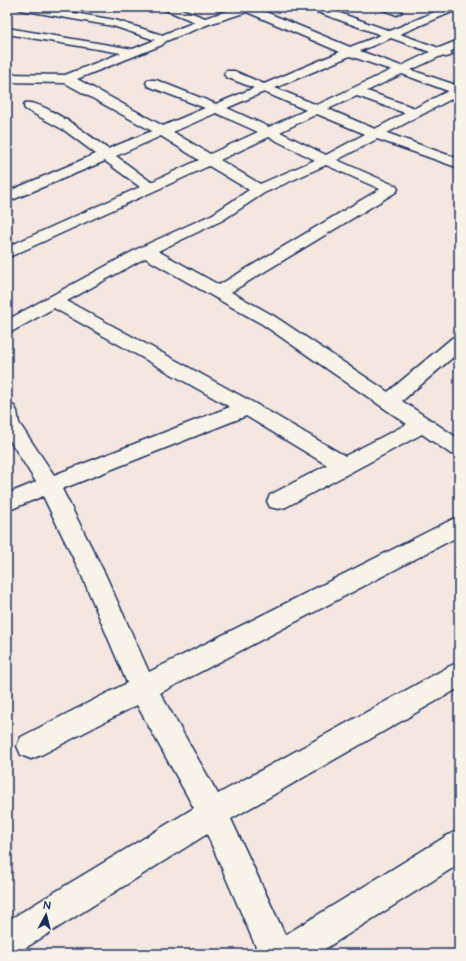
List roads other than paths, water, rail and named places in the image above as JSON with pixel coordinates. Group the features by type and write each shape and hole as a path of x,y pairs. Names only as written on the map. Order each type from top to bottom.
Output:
{"street":[{"path":"21,7 115,23 162,39"},
{"path":"167,7 205,22"},
{"path":"313,7 439,52 459,57"},
{"path":"385,7 397,12"},
{"path":"7,198 264,87 352,52 455,7"},
{"path":"7,78 67,79 158,43 162,39 205,22 249,8 352,52 459,91"},
{"path":"7,31 133,52"},
{"path":"13,44 28,34"},
{"path":"7,253 150,188 459,43"},
{"path":"230,74 377,134 459,164"},
{"path":"67,79 162,131 259,190"},
{"path":"152,83 217,108 391,189 218,293"},
{"path":"356,91 416,113"},
{"path":"7,327 145,251 218,217 259,190 326,160 459,91"},
{"path":"30,106 69,127 150,188"},
{"path":"446,159 459,151"},
{"path":"145,251 268,320 459,449"},
{"path":"54,301 247,408 345,466"},
{"path":"389,401 459,342"},
{"path":"7,503 48,485 247,408"},
{"path":"8,420 48,485 94,576 142,688 213,813 276,954"},
{"path":"278,501 422,425"},
{"path":"31,746 459,526"},
{"path":"7,940 213,813 459,674"},
{"path":"286,954 459,846"}]}
